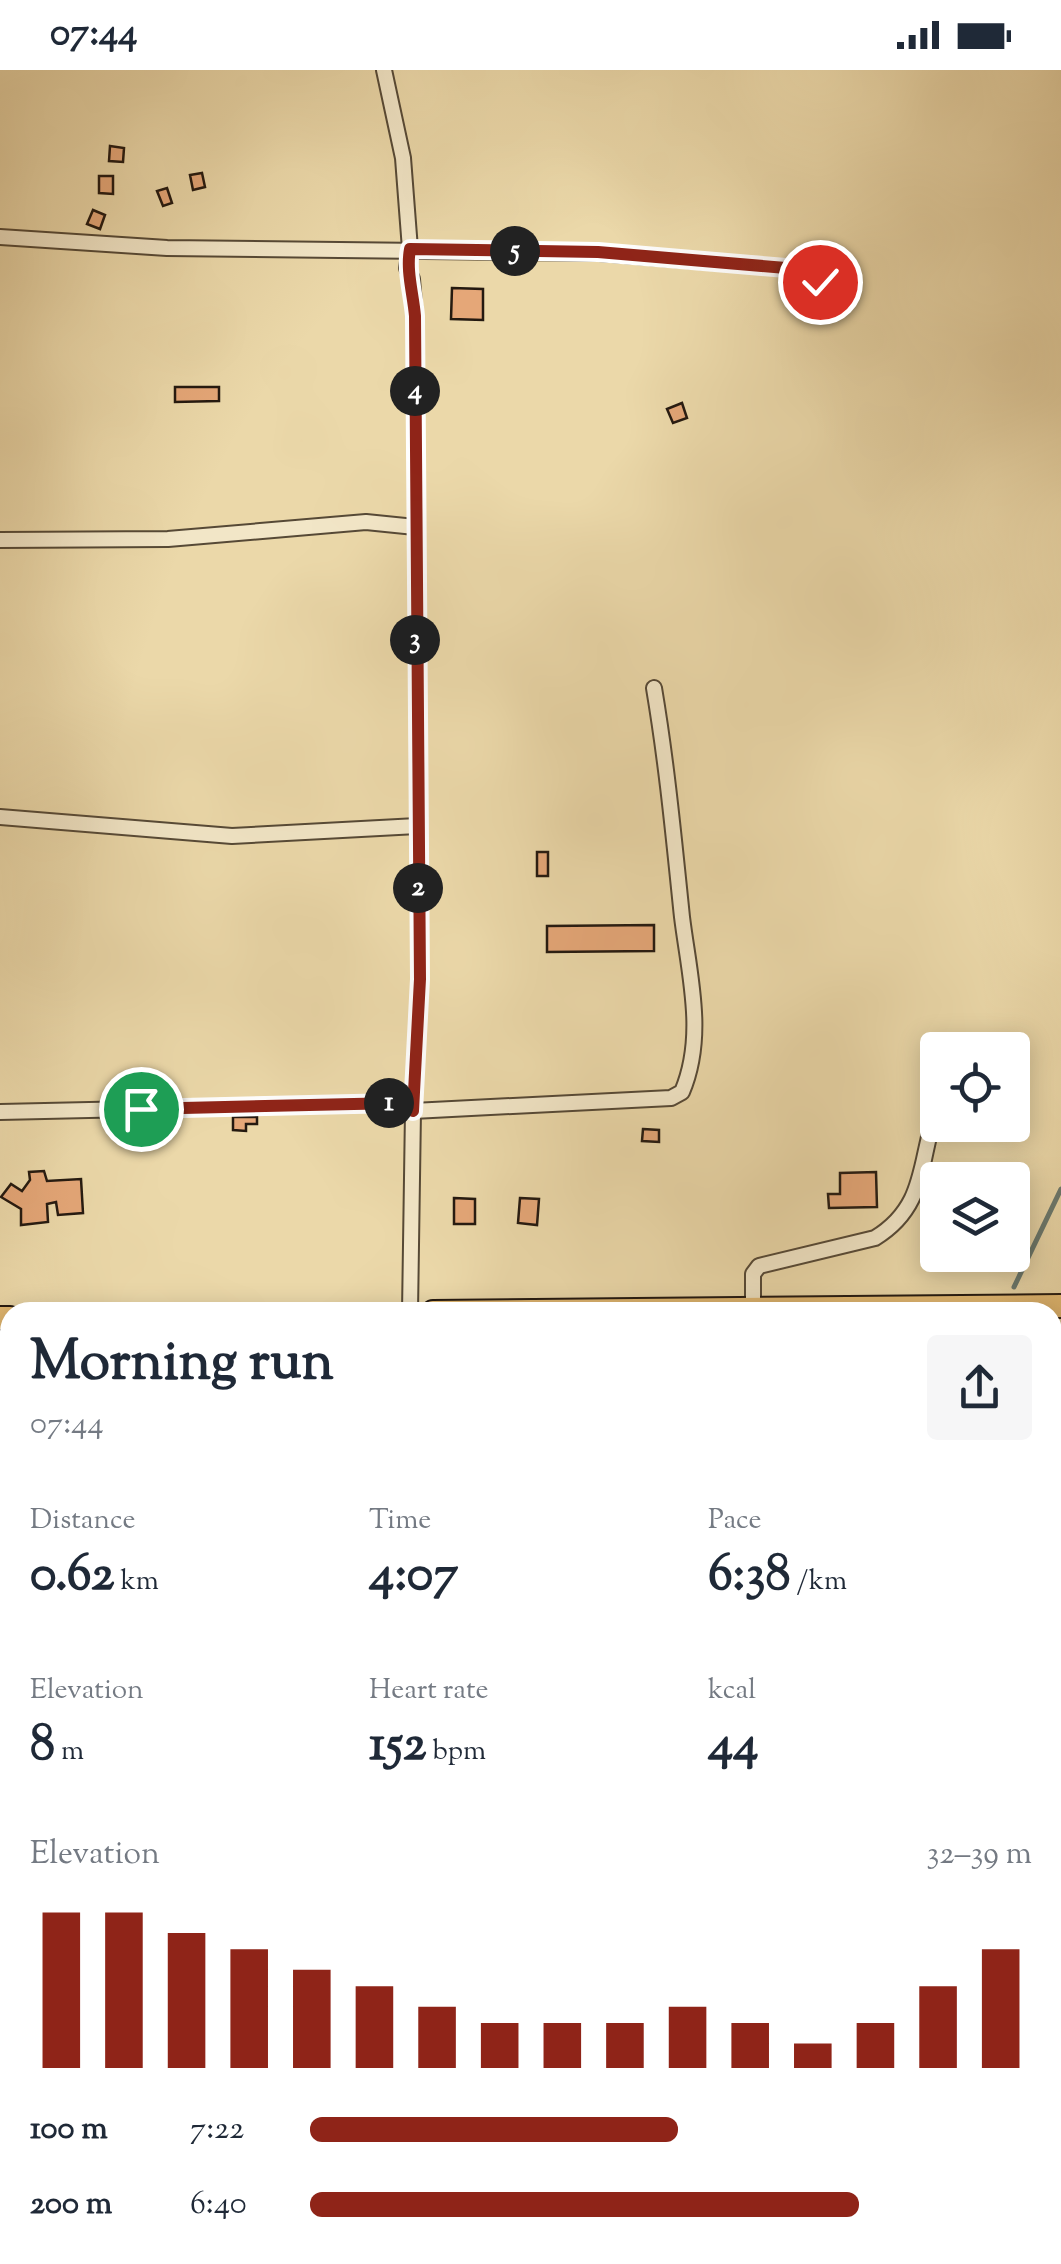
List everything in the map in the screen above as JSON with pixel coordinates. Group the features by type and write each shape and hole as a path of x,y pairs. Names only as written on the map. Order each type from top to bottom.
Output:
{"street":[{"path":"384,70 404,158 410,249 407,268 412,279 415,316 420,979 410,1302"},
{"path":"0,237 167,248 598,252 798,269 820,282"},
{"path":"0,540 168,539 366,522 415,526"},
{"path":"0,1112 398,1103 413,1111 671,1098 682,1092 693,1052 694,998 672,799 654,688"},
{"path":"0,817 232,836 417,826"},
{"path":"752,1302 753,1274 759,1266 875,1238 891,1228 924,1171 930,1142"}],"building":[{"path":"110,146 124,148 123,162 109,161"},
{"path":"202,173 205,187 193,190 190,175"},
{"path":"99,176 113,176 113,194 99,193"},
{"path":"167,188 172,203 163,206 157,191"},
{"path":"93,210 105,215 100,229 87,224"},
{"path":"452,288 483,289 483,320 451,319"},
{"path":"175,387 219,387 219,401 175,402"},
{"path":"682,403 687,418 673,423 667,409"},
{"path":"537,852 548,852 548,876 537,876"},
{"path":"654,925 654,951 547,952 547,926"},
{"path":"233,1117 257,1117 257,1124 246,1124 246,1131 233,1130"},
{"path":"643,1129 659,1130 659,1142 642,1141"},
{"path":"44,1171 47,1181 81,1179 83,1213 58,1215 56,1202 47,1204 48,1222 21,1225 21,1209 1,1197 11,1184 22,1191 30,1180 29,1172"},
{"path":"876,1172 877,1207 829,1208 828,1194 840,1194 840,1173"},
{"path":"454,1198 475,1199 475,1224 454,1224"},
{"path":"520,1198 539,1199 537,1225 518,1223"}],"waterway":[{"path":"1014,1287 1061,1189"}],"route":[{"path":"141,1109 398,1103 413,1111 420,979 414,586 415,316 412,279 407,268 410,249 598,252 798,269 820,282"}]}
